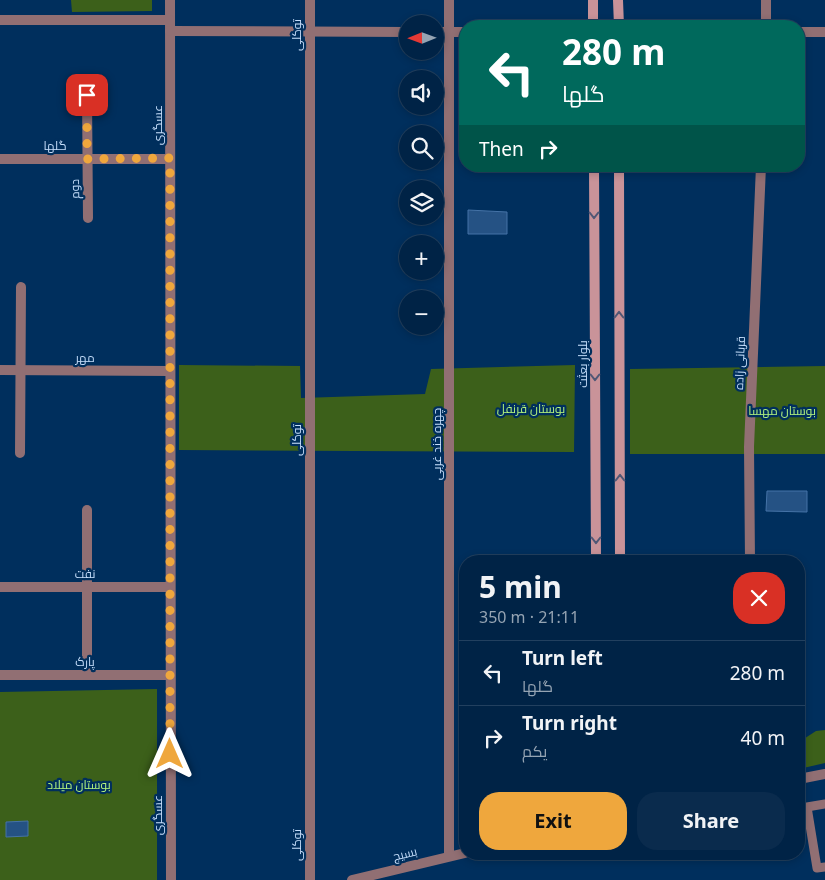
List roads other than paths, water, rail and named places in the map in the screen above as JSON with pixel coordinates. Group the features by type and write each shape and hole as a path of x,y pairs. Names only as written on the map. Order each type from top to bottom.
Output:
{"street":[{"name":"عسگری","path":"170,0 171,880"},
{"name":"توکلی","path":"310,0 310,880"},
{"name":"چهره خند غربی","path":"449,0 449,856"},
{"path":"593,0 593,20"},
{"path":"618,0 619,20"},
{"path":"766,0 766,20"},
{"path":"0,20 310,32 399,32"},
{"path":"444,32 459,32"},
{"path":"805,32 825,32"},
{"name":"دوم","path":"87,95 88,218"},
{"name":"گلها","path":"0,159 170,158"},
{"name":"بلوار بعثت","path":"594,172 596,555"},
{"path":"619,172 620,555"},
{"name":"قربانی زاده","path":"750,555 749,448 761,172"},
{"path":"20,453 21,287"},
{"name":"مهر","path":"0,370 170,371"},
{"path":"87,510 87,675"},
{"name":"نفت","path":"0,587 170,587"},
{"name":"پارک","path":"0,675 170,675"},
{"path":"805,778 825,774"},
{"name":"بسیج","path":"352,880 459,854"}],"lane":[{"path":"825,804 807,808 817,868 825,867"}],"park label":[{"name":"بوستان قرنفل","path":"531,409"},
{"name":"بوستان مهسا","path":"782,411"},
{"name":"بوستان میلاد","path":"79,785"}]}
